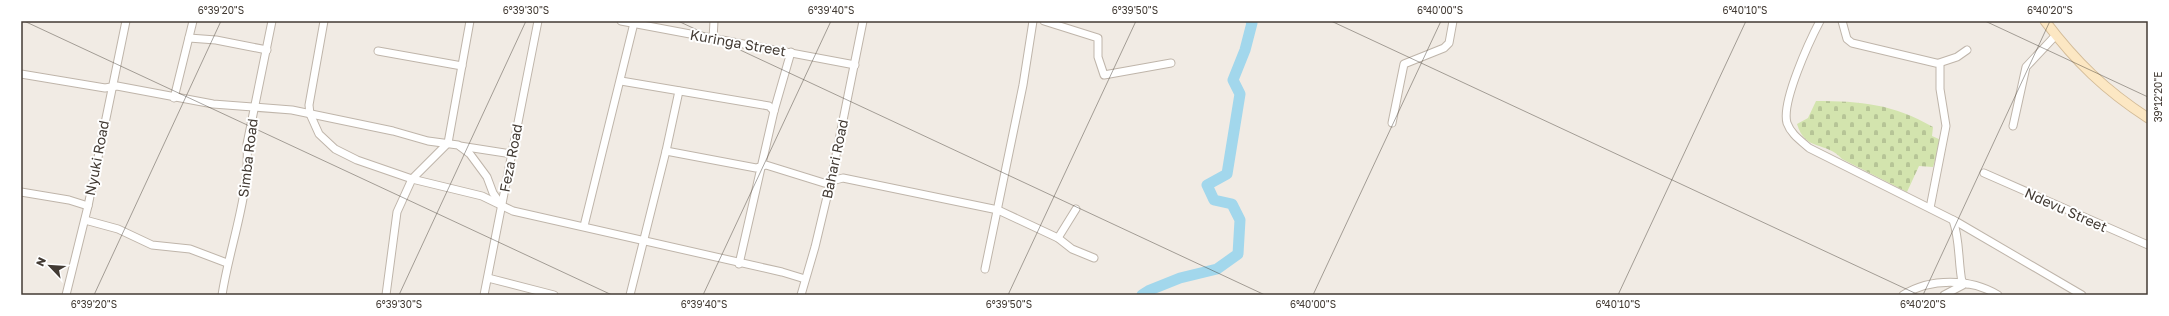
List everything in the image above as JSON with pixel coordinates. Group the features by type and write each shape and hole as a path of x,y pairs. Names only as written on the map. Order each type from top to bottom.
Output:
{"street":[{"name":"Nyuki Road","path":"66,295 88,206 126,21"},
{"path":"174,98 193,21"},
{"name":"Simba Road","path":"222,295 235,230 241,215 248,163 247,144 256,107 272,21"},
{"path":"324,21 308,105 310,114 319,134 335,148 358,160 412,179 482,196 513,211 584,226 739,264 782,272 805,279"},
{"path":"386,295 397,212 412,179 448,143 470,21"},
{"name":"Feza Road","path":"484,295 538,21"},
{"name":"Kuringa Street","path":"621,21 855,65"},
{"path":"713,39 714,21"},
{"name":"Bahari Road","path":"801,295 815,247 831,180 863,21"},
{"path":"985,269 1024,84 1032,21"},
{"path":"1044,21 1098,38 1098,57 1104,75 1170,64"},
{"path":"1392,123 1404,64 1444,48 1449,43 1453,21"},
{"path":"1820,21 1806,52 1790,95 1787,122 1792,133 1809,148 1953,220 2082,295"},
{"path":"1842,21 1847,39 1852,43 1939,63 1957,57 1967,50"},
{"path":"2045,21 2086,70 2101,85 2148,118"},
{"path":"584,226 621,81 634,23"},
{"path":"2013,126 2023,74 2026,67 2056,35"},
{"path":"189,38 216,40 267,50"},
{"path":"378,51 462,66"},
{"path":"739,264 774,111 791,52"},
{"path":"1930,208 1946,126 1940,89 1941,66 1939,63"},
{"path":"21,74 105,88 117,86 174,98 238,108 256,107 292,110 393,131 428,140 512,154"},
{"path":"621,81 768,106 774,111"},
{"path":"630,295 666,151 679,92"},
{"path":"458,145 470,154 487,177 492,193 502,206"},
{"path":"666,151 756,168 766,165 824,183 842,178 998,210 1058,238 1072,249 1094,258"},
{"name":"Ndevu Street","path":"1984,173 2148,245"},
{"path":"21,192 69,200 88,206"},
{"path":"1058,238 1076,209"},
{"path":"84,220 118,229 152,244 190,249 228,263"},
{"path":"1953,220 1959,243 1960,273 1962,282 1966,284"},
{"path":"488,278 554,295"},
{"path":"1903,295 1928,284 1966,284 1979,286 1998,295"},
{"path":"1944,295 1966,284"}],"green space":[{"path":"1816,101 1876,105 1904,113 1933,127 1932,136 1941,140 1933,167 1919,166 1907,192 1842,159 1836,153 1811,143 1805,139 1797,124 1808,118"}],"waterway":[{"path":"1142,295 1150,290 1180,278 1217,269 1238,254 1240,220 1232,204 1214,200 1207,185 1227,174 1240,94 1233,80 1245,50 1252,23 1251,21"}]}
